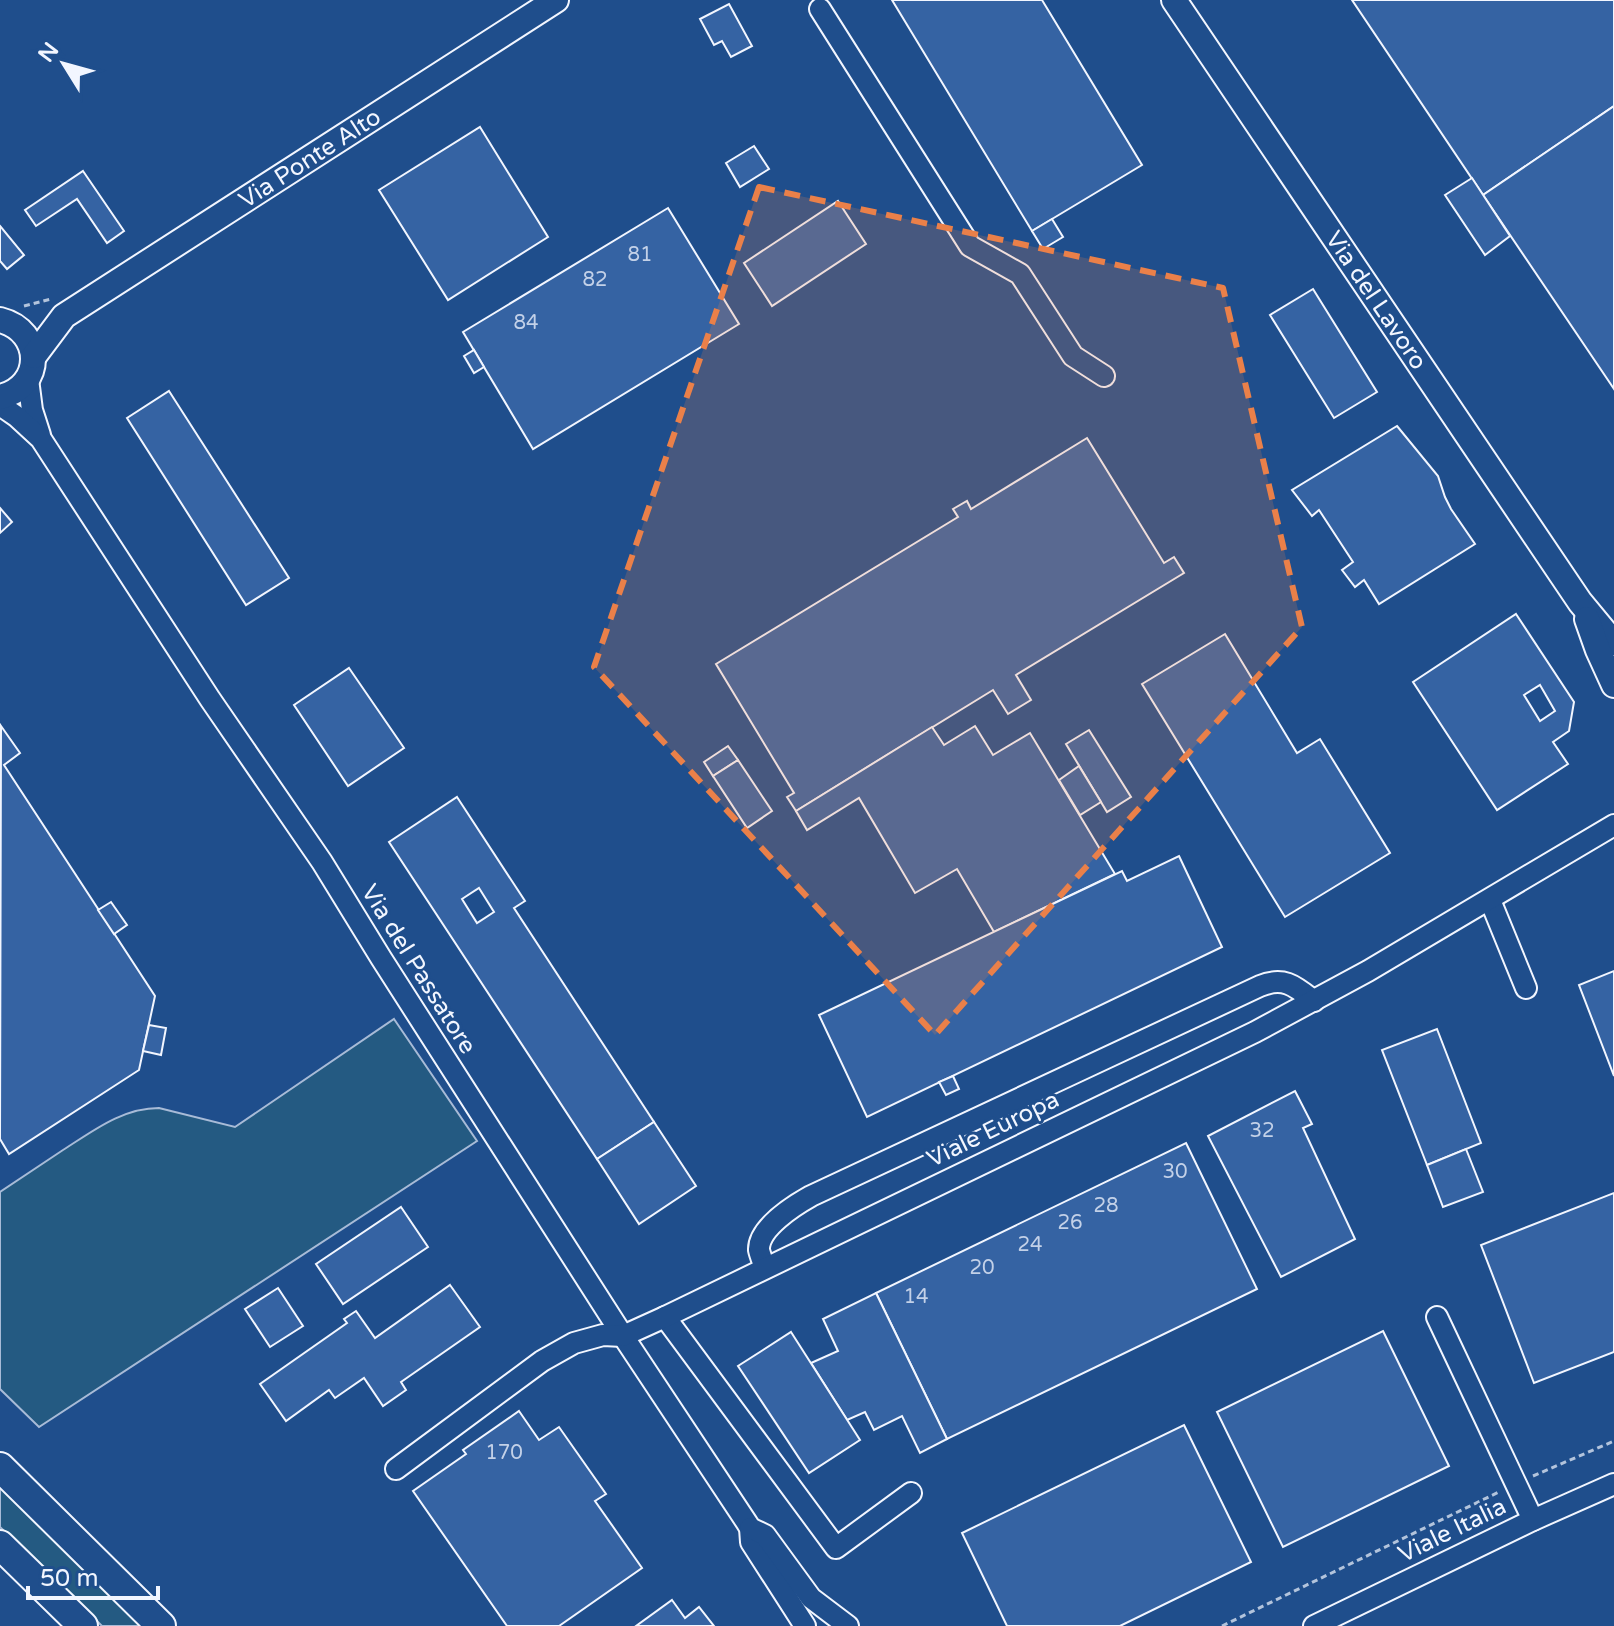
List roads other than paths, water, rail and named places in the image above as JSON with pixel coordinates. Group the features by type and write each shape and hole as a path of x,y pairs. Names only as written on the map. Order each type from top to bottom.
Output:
{"highway":[{"path":"0,1467 161,1626"},
{"path":"0,1545 83,1626"}],"main road":[{"name":"Via Ponte Alto","path":"0,397 15,392 64,316 556,0"},
{"name":"Via del Lavoro","path":"1174,0 1580,602 1614,643"},
{"name":"Via Ponte Alto","path":"8,323 64,316"},
{"name":"Via Ponte Alto","path":"8,323 28,339 31,368"},
{"name":"Via del Lavoro","path":"1580,602 1614,685"}],"street":[{"path":"820,9 970,246 1020,274 1073,356 1104,376"},
{"name":"Via del Passatore","path":"31,368 32,410 41,439"},
{"name":"Via del Passatore","path":"0,405 41,439 210,699 322,862 623,1336 750,1528 751,1542 805,1626"},
{"name":"Viale Europa","path":"396,1469 555,1353 591,1337 623,1336 665,1317 1226,1046 1314,1001 1614,825"},
{"path":"1490,900 1526,988"},
{"path":"765,1268 759,1251 765,1234 779,1217 811,1196 1270,982 1289,984 1314,1001"},
{"path":"665,1317 836,1548 911,1493"},
{"path":"1437,1317 1533,1520"},
{"name":"Viale Italia","path":"1314,1626 1614,1484"},
{"name":"Via del Passatore","path":"750,1528 765,1535 811,1598 848,1626"}]}
